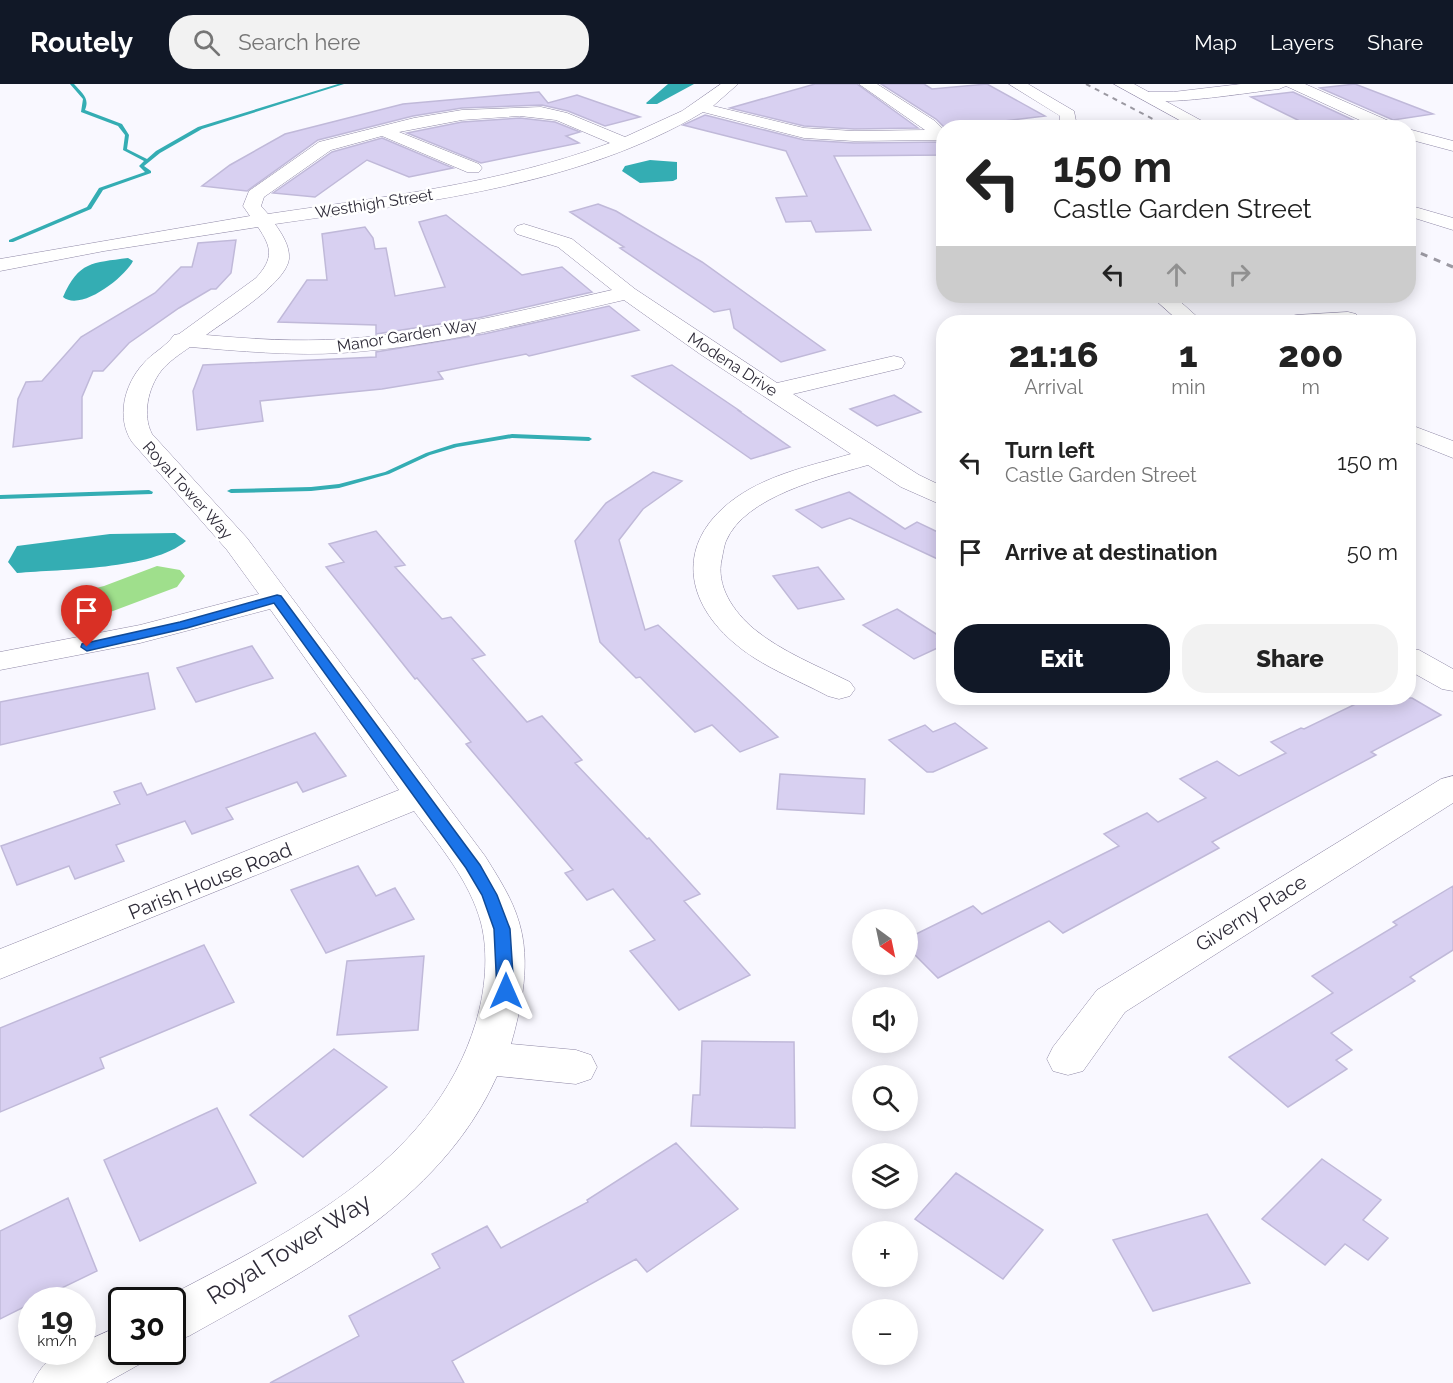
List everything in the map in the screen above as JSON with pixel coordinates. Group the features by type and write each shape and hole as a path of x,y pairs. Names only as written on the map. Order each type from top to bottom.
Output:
{"street":[{"name":"Westhigh Street","path":"0,265 470,187 560,165 625,143 679,120 730,84"},
{"path":"867,84 929,124 936,131"},
{"path":"1017,84 1068,114 1068,120"},
{"path":"1122,84 1192,120"},
{"path":"1148,97 1161,92 1232,84"},
{"path":"1148,97 1173,97 1279,84"},
{"path":"1292,84 1374,120"},
{"path":"700,107 804,133 854,136 936,135"},
{"name":"Royal Tower Way","path":"186,1312 317,1237 374,1198 420,1154 450,1118 485,1058 494,1036 506,991 502,929 489,895 472,865 277,598 222,527 147,446 137,429 135,412 137,395 151,368 182,340 263,282 274,270 280,257 275,241 252,206 255,195 275,178 325,146 414,123 462,115 541,112 561,116 625,143"},
{"path":"383,131 473,168"},
{"path":"1416,136 1453,146"},
{"path":"1416,212 1453,224"},
{"name":"Modena Drive","path":"524,230 565,243 628,293 708,349 910,481 936,494"},
{"name":"Manor Garden Way","path":"182,340 270,347 356,345 453,329 628,293"},
{"path":"1170,303 1184,315"},
{"path":"774,391 894,363"},
{"path":"1416,434 1453,450"},
{"path":"839,689 745,637 713,599 705,578 708,552 717,531 732,514 750,501 790,481 871,456"},
{"path":"0,661 68,651 163,630 277,598"},
{"path":"1416,661 1453,682"},
{"name":"Giverny Place","path":"1068,1059 1111,1001 1453,786"},
{"name":"Parish House Road","path":"0,965 420,795"},
{"path":"485,1058 576,1067"},
{"path":"58,1383 108,1356"}],"green space":[{"path":"157,566 180,570 185,576 177,587 100,615 71,610 70,602 80,592 104,586"}],"water":[{"path":"668,84 694,84 657,104 646,103"},
{"path":"650,160 677,162 677,179 640,183 622,171 625,166"},
{"path":"128,258 133,261 128,268 102,291 80,300 63,297 81,270 96,263"},
{"path":"175,533 186,541 171,551 129,563 17,573 8,562 17,546 110,534"}],"building":[{"path":"815,84 857,84 918,128 854,129 804,126 730,108"},
{"path":"881,84 924,84 932,89 987,84 1045,116 1012,120 936,119"},
{"path":"1355,84 1433,114 1393,120 1320,88"},
{"path":"539,92 548,103 577,95 640,117 605,126 568,111 542,105 462,108 413,116 318,140 247,191 202,186 230,165 285,134 403,104"},
{"path":"1293,92 1353,120 1298,120 1251,97"},
{"path":"705,115 804,140 854,143 936,142 936,155 834,156 871,230 816,232 811,221 786,222 776,198 807,196 786,151 683,125"},
{"path":"520,118 555,122 580,132 566,136 579,143 481,163 407,133 462,122"},
{"path":"382,138 453,168 409,177 367,160 315,197 273,193 332,152"},
{"path":"598,204 616,211 702,262 825,350 781,362 734,328 730,309 714,312 620,248 624,247 570,212"},
{"path":"446,215 522,275 562,267 592,292 478,318 376,334 376,325 278,322 307,280 327,280 322,234 365,227 373,238 375,249 386,248 395,296 445,287 419,222"},
{"path":"236,240 231,273 216,289 211,289 179,308 129,343 103,371 93,371 82,397 82,438 13,447 18,399 26,382 42,381 81,337 155,293 181,267 192,267 198,243"},
{"path":"609,306 639,330 529,356 526,354 438,372 443,379 382,389 260,401 263,421 197,430 193,391 203,365 376,357 376,352 484,334"},
{"path":"672,365 790,447 751,459 632,376"},
{"path":"894,395 921,412 877,426 850,409"},
{"path":"653,472 682,481 643,509 619,540 645,630 658,625 778,737 740,752 712,725 695,732 640,677 636,678 600,642 575,541 606,503"},
{"path":"849,492 905,529 917,522 936,531 936,558 850,518 822,528 796,510"},
{"path":"376,531 405,565 395,567 442,619 451,617 485,655 472,659 527,722 542,716 582,760 575,763 700,894 684,901 750,975 679,1010 630,951 655,940 613,889 587,900 565,873 573,870 466,744 471,742 417,678 415,679 326,567 344,562 329,544"},
{"path":"818,567 844,599 798,609 773,576"},
{"path":"897,609 936,634 936,649 914,659 863,625"},
{"path":"252,646 273,678 196,702 177,668"},
{"path":"148,673 155,709 0,745 0,702"},
{"path":"1416,700 1441,715 1371,752 1376,755 1212,842 1219,848 1063,933 1049,921 938,978 918,958 918,933 973,906 982,914 1119,846 1104,834 1147,813 1158,822 1206,798 1180,779 1217,761 1239,776 1286,753 1271,742 1301,728 1304,729 1354,705 1416,705"},
{"path":"955,723 987,748 933,772 927,772 889,740 925,725 933,732"},
{"path":"315,733 346,776 303,792 297,782 226,808 233,819 192,834 185,821 116,845 124,861 75,879 69,866 17,885 1,846 120,804 114,792 141,783 147,795"},
{"path":"780,774 865,779 864,814 777,809"},
{"path":"358,866 376,896 395,888 414,919 326,953 291,890"},
{"path":"1453,886 1453,950 1410,977 1415,981 1331,1033 1352,1050 1336,1060 1347,1069 1288,1107 1229,1057 1333,993 1312,976 1397,925 1393,922"},
{"path":"204,945 234,1002 100,1058 104,1068 0,1112 0,1028"},
{"path":"424,956 418,1030 337,1035 347,961"},
{"path":"702,1041 794,1042 795,1128 691,1126 693,1095 700,1095"},
{"path":"334,1049 387,1087 303,1157 250,1115"},
{"path":"217,1108 256,1183 140,1241 104,1160"},
{"path":"676,1143 738,1209 647,1272 636,1259 452,1361 464,1383 270,1383 359,1336 349,1316 440,1268 432,1254 487,1226 501,1248 588,1202 587,1200"},
{"path":"1322,1159 1381,1200 1363,1220 1388,1238 1368,1260 1345,1244 1325,1265 1262,1219"},
{"path":"956,1173 1043,1230 1003,1279 915,1219"},
{"path":"68,1198 97,1271 64,1287 18,1287 18,1310 0,1319 0,1231"},
{"path":"1207,1214 1250,1283 1153,1311 1113,1240"}],"waterway":[{"path":"72,84 85,99 83,111 120,125 127,135 125,150 147,161"},
{"path":"147,161 158,152 200,128 342,84"},
{"path":"11,241 89,208 101,189 149,172 141,166 147,161"},
{"path":"231,491 339,486 387,473 428,454 456,445 512,436 589,439"},
{"path":"0,497 149,492"}],"railway":[{"path":"1086,84 1155,120"},
{"path":"1416,251 1453,267"}],"route":[{"path":"87,647 183,626 277,598 322,663 472,865 489,895 502,929 506,960 506,991"}]}
